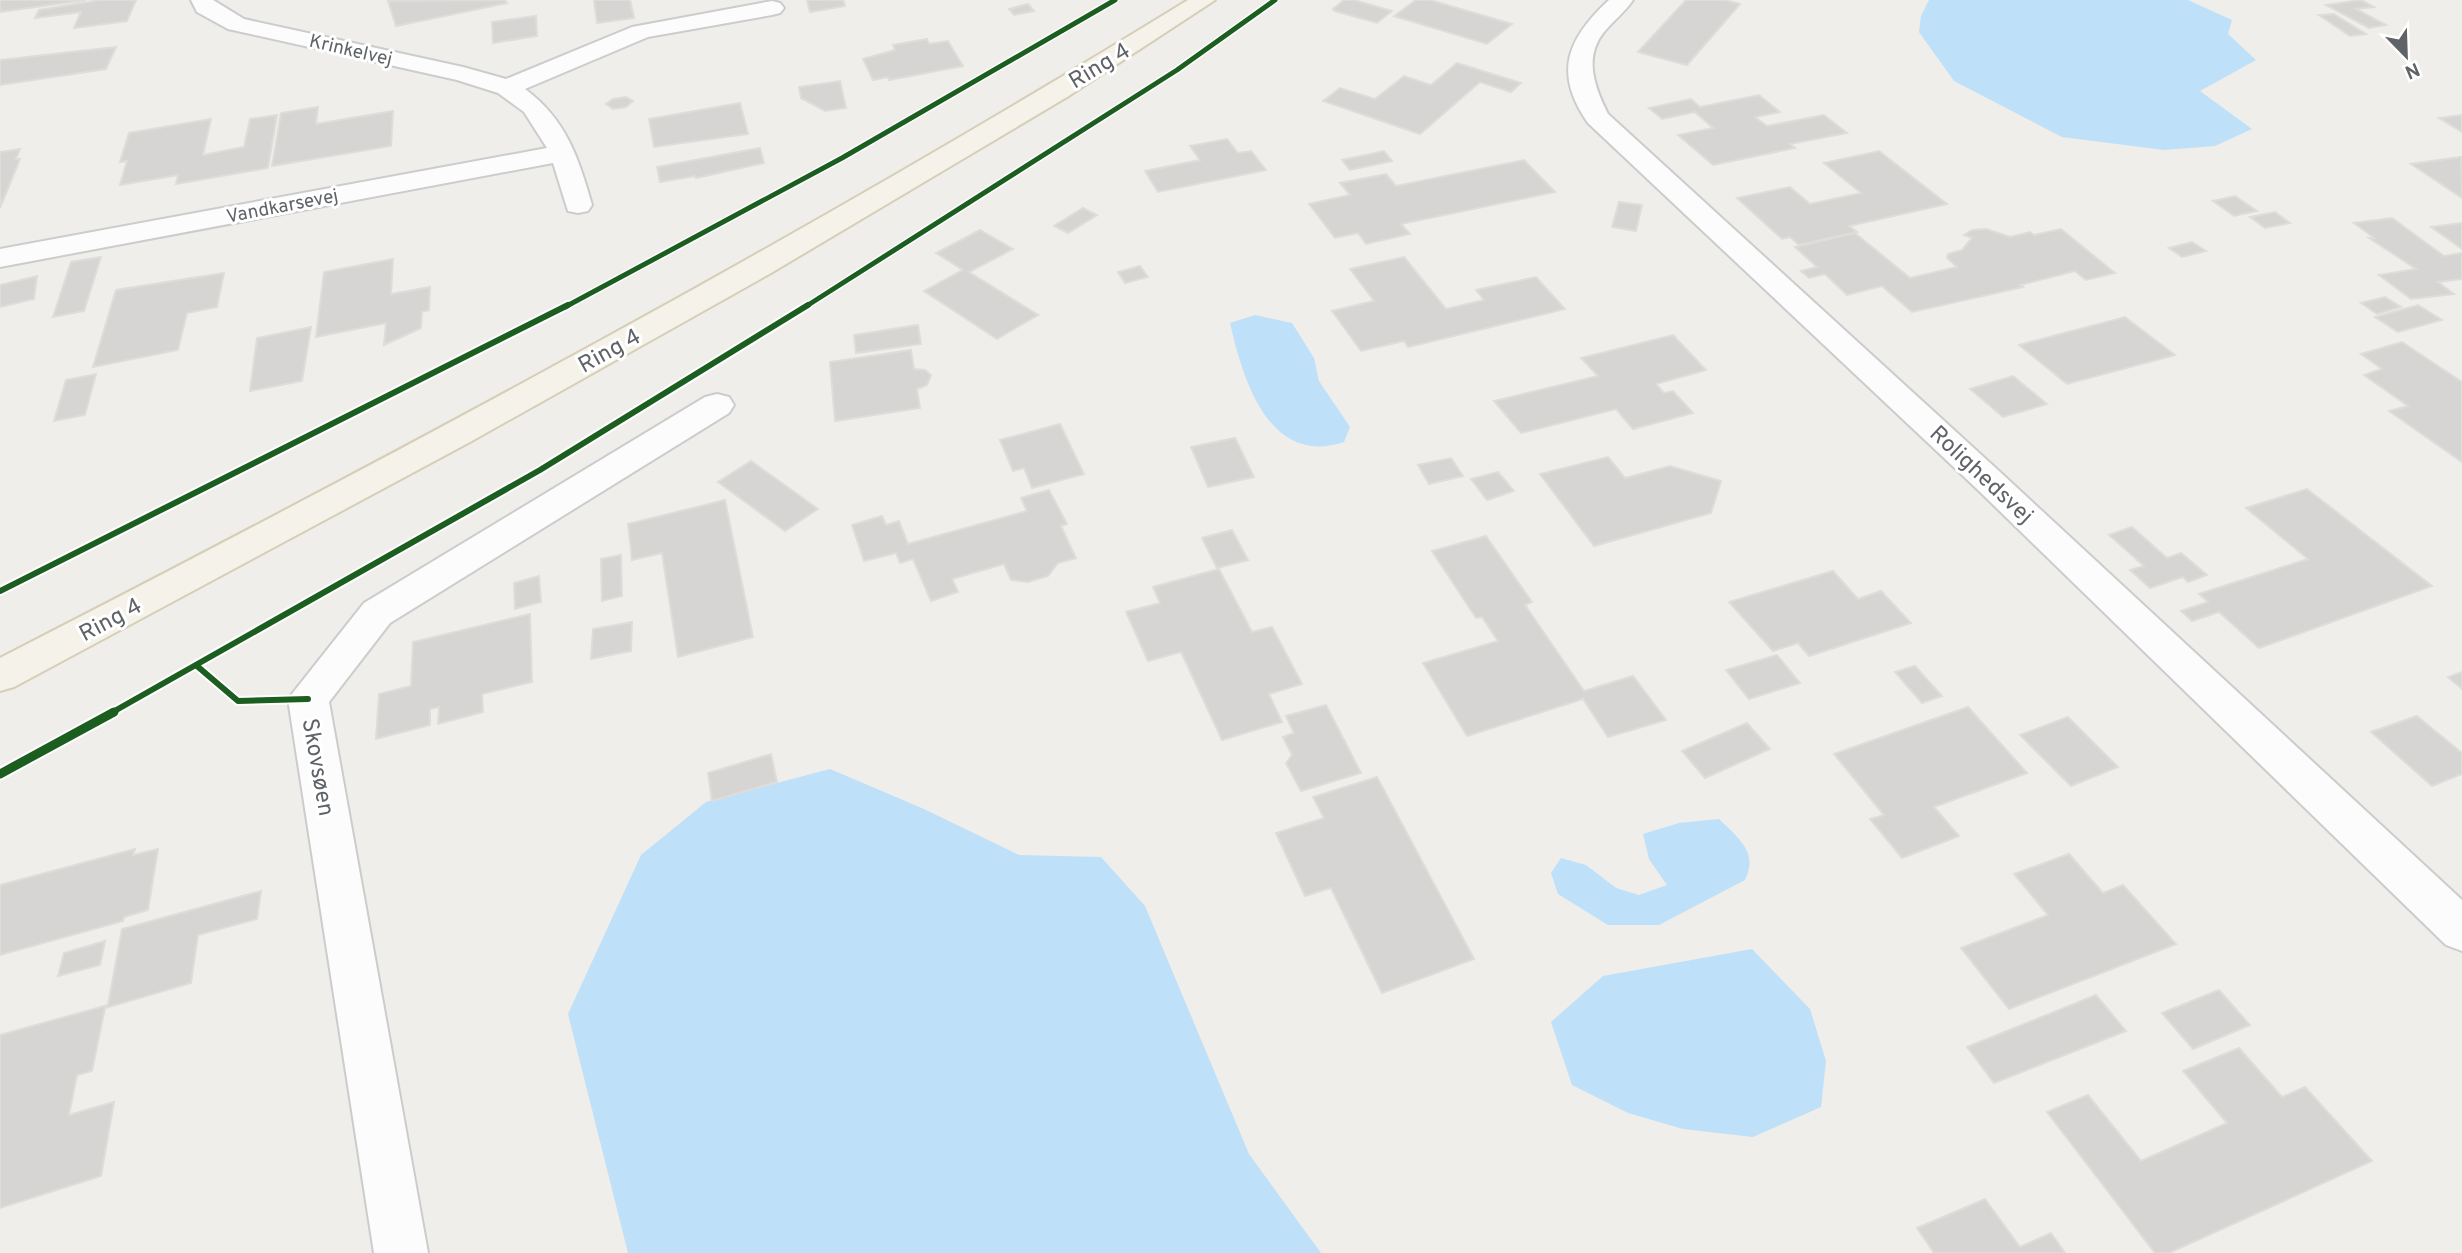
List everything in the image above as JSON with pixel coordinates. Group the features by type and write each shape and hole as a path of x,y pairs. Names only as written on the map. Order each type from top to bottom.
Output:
{"main road":[{"name":"Ring 4","path":"0,676 317,510 654,326 933,166 1204,0"}],"street":[{"name":"Krinkelvej","path":"202,0 205,7 236,23 463,74 507,88 533,107 564,153 578,205"},
{"name":"Rolighedsvej","path":"1622,0 1595,25 1579,56 1580,86 1597,118 1988,480 2462,930"},
{"path":"507,88 640,33 673,24 772,8"},
{"name":"Vandkarsevej","path":"0,258 564,153"},
{"name":"Skovsøen","path":"401,1253 308,699 377,613 717,405"}],"water":[{"path":"1929,0 2188,0 2232,20 2228,34 2256,60 2200,91 2252,129 2215,146 2164,150 2062,137 1954,81 1919,32 1921,16"},
{"path":"1255,315 1292,323 1314,358 1319,381 1350,427 1344,442 1318,446 1296,442 1278,430 1264,413 1243,369 1230,323"},
{"path":"830,769 924,809 1019,855 1101,857 1145,906 1249,1154 1321,1253 628,1253 568,1014 641,855 706,802"},
{"path":"1719,819 1739,839 1748,853 1749,870 1745,880 1659,925 1608,925 1558,894 1551,873 1561,858 1586,865 1616,888 1639,895 1667,885 1649,859 1643,834 1679,823"},
{"path":"1752,949 1810,1009 1826,1061 1821,1107 1753,1137 1683,1129 1628,1113 1572,1085 1551,1022 1603,976"}],"building":[{"path":"0,0 86,0 0,12"},
{"path":"100,0 136,0 127,21 74,28 81,12 35,18 39,10"},
{"path":"505,0 507,3 396,26 388,1"},
{"path":"594,0 630,0 634,18 597,23"},
{"path":"807,0 843,0 845,6 810,12"},
{"path":"1344,0 1354,0 1392,11 1377,23 1333,9"},
{"path":"1416,0 1430,0 1512,24 1487,44 1394,16"},
{"path":"1686,0 1725,0 1740,4 1687,65 1638,52"},
{"path":"2361,0 2374,7 2356,9 2386,25 2369,28 2326,5"},
{"path":"1028,4 1034,11 1014,15 1009,9"},
{"path":"2334,14 2366,34 2350,36 2319,15"},
{"path":"536,16 537,36 493,43 492,22"},
{"path":"927,39 929,44 948,41 963,66 889,80 888,77 873,80 863,59 895,50 893,45"},
{"path":"116,47 106,69 0,85 0,60"},
{"path":"1457,63 1521,83 1511,92 1480,82 1420,134 1323,101 1340,88 1375,99 1404,76 1431,85"},
{"path":"840,81 846,108 825,111 801,98 799,87"},
{"path":"1759,95 1780,112 1755,117 1767,126 1824,115 1847,133 1790,144 1795,148 1713,165 1678,135 1713,128 1695,112 1662,119 1649,108 1691,99 1700,107"},
{"path":"626,97 633,101 626,107 613,109 606,104 613,99"},
{"path":"740,103 748,134 654,147 649,119"},
{"path":"318,107 316,124 393,111 391,146 272,166 281,113"},
{"path":"277,115 268,168 176,184 178,175 120,185 127,161 120,162 129,133 211,119 203,155 244,147 250,119"},
{"path":"2462,115 2462,132 2439,118"},
{"path":"1227,139 1238,153 1251,151 1266,170 1158,192 1145,171 1200,160 1190,146"},
{"path":"760,148 764,163 696,178 660,182 657,167"},
{"path":"20,149 16,159 20,159 0,208 0,152"},
{"path":"1384,151 1392,161 1350,170 1342,160"},
{"path":"1879,151 1947,204 1849,226 1857,232 1799,245 1790,237 1782,239 1737,198 1790,187 1810,204 1861,193 1824,163"},
{"path":"2461,157 2462,198 2411,164"},
{"path":"1524,160 1555,192 1401,224 1410,234 1366,244 1358,233 1335,238 1309,204 1350,195 1340,183 1386,174 1396,186"},
{"path":"2235,196 2257,211 2234,216 2213,201"},
{"path":"1619,202 1642,205 1636,231 1612,227"},
{"path":"1083,208 1097,215 1068,233 1054,226"},
{"path":"2275,212 2290,223 2265,228 2250,217"},
{"path":"2392,218 2444,256 2462,253 2462,279 2438,282 2454,294 2411,299 2379,275 2416,269 2369,238 2374,238 2354,223"},
{"path":"2462,223 2462,249 2431,227"},
{"path":"1986,229 2010,237 2061,229 2115,273 2086,280 2075,271 2020,285 2023,287 1912,312 1882,286 1847,295 1825,274 1809,278 1801,271 1817,267 1795,247 1855,233 1910,278 1957,267 1947,258 1948,254 1962,250 1972,238 1964,235 1972,230"},
{"path":"980,230 1013,249 969,272 1038,315 997,339 924,291 963,270 936,253"},
{"path":"2192,242 2206,251 2182,257 2169,248"},
{"path":"101,257 84,311 53,317 71,262"},
{"path":"1404,257 1446,309 1484,300 1476,290 1536,277 1565,309 1408,347 1404,341 1361,351 1332,311 1374,301 1350,269"},
{"path":"393,259 391,294 430,287 429,310 422,312 421,328 384,345 386,323 316,337 324,272"},
{"path":"1140,266 1148,277 1125,283 1118,272"},
{"path":"224,273 217,307 187,313 178,350 93,367 116,290"},
{"path":"37,276 34,299 0,307 0,285"},
{"path":"2385,297 2401,307 2377,314 2361,303"},
{"path":"2418,305 2442,320 2398,332 2375,317"},
{"path":"2125,317 2175,355 2067,384 2019,345"},
{"path":"918,325 921,344 856,353 854,335"},
{"path":"311,327 302,381 250,391 257,338"},
{"path":"1673,335 1706,370 1656,384 1664,393 1673,391 1693,413 1633,429 1616,409 1521,433 1494,401 1598,376 1581,358"},
{"path":"2402,342 2462,382 2462,462 2389,411 2408,406 2364,375 2382,369 2361,354"},
{"path":"911,350 914,369 925,370 931,375 927,385 917,389 920,408 835,421 830,362"},
{"path":"96,374 85,415 54,421 66,380"},
{"path":"2013,376 2047,404 2003,417 1970,389"},
{"path":"1060,424 1084,474 1032,488 1024,468 1013,471 1000,440"},
{"path":"1235,438 1254,477 1208,487 1191,447"},
{"path":"1608,457 1625,478 1670,466 1721,481 1711,513 1594,546 1540,474"},
{"path":"1451,458 1463,476 1429,484 1418,465"},
{"path":"751,461 818,509 785,531 718,482"},
{"path":"1498,472 1514,491 1487,500 1471,479"},
{"path":"2307,489 2432,586 2259,648 2219,612 2192,621 2181,611 2208,602 2199,594 2308,559 2246,508"},
{"path":"1049,490 1067,524 1061,526 1076,558 1058,563 1048,576 1028,582 1011,580 1004,564 952,579 958,592 931,601 913,559 900,563 896,553 864,561 852,525 882,516 886,525 899,521 908,544 1027,511 1021,498"},
{"path":"725,500 753,637 678,657 662,553 632,560 628,524"},
{"path":"2132,527 2167,558 2181,553 2207,575 2188,582 2183,577 2150,588 2130,570 2144,566 2109,535"},
{"path":"1232,530 1248,560 1217,568 1202,538"},
{"path":"1486,536 1532,602 1525,605 1584,691 1633,676 1666,720 1608,737 1583,699 1467,736 1423,663 1498,641 1482,617 1476,618 1432,551"},
{"path":"621,555 622,596 602,601 601,559"},
{"path":"1219,569 1252,632 1272,627 1302,684 1269,694 1282,722 1222,740 1181,652 1148,661 1126,612 1160,603 1153,587"},
{"path":"1833,571 1858,599 1881,591 1911,623 1809,656 1798,643 1773,651 1729,602"},
{"path":"539,576 541,602 515,609 514,583"},
{"path":"530,614 532,682 482,694 483,712 438,724 439,707 430,709 430,725 376,739 379,694 411,686 413,642"},
{"path":"632,622 631,651 591,659 593,629"},
{"path":"1777,655 1800,683 1749,699 1726,670"},
{"path":"1915,666 1942,696 1922,703 1895,672"},
{"path":"2462,672 2462,689 2448,677"},
{"path":"1326,705 1361,773 1301,791 1286,763 1292,755 1283,737 1294,733 1286,716"},
{"path":"1968,707 2027,773 1934,807 1959,836 1902,858 1870,819 1884,815 1834,754"},
{"path":"2417,716 2462,753 2462,774 2432,786 2371,732"},
{"path":"2068,717 2118,767 2071,786 2020,735"},
{"path":"1747,723 1770,749 1705,778 1682,751"},
{"path":"771,754 777,782 712,801 708,773"},
{"path":"1377,777 1474,959 1382,993 1331,888 1305,896 1276,833 1324,818 1313,797"},
{"path":"135,849 133,855 158,849 148,910 124,917 123,921 0,955 0,885"},
{"path":"2069,854 2103,893 2123,885 2176,944 2009,1009 1961,948 2048,915 2014,874"},
{"path":"261,891 257,919 198,935 191,983 105,1008 92,1071 77,1075 69,1115 114,1102 101,1176 0,1208 0,1035 108,1005 122,929"},
{"path":"105,941 100,965 58,976 64,953"},
{"path":"2219,990 2250,1025 2193,1049 2162,1013"},
{"path":"2096,995 2126,1031 1994,1083 1967,1047"},
{"path":"2239,1048 2282,1097 2305,1087 2372,1161 2169,1253 2155,1253 2047,1112 2088,1095 2141,1161 2227,1123 2183,1071"},
{"path":"1985,1199 2020,1247 2051,1233 2065,1253 1934,1253 1917,1228"}],"cycle path":[{"path":"0,591 283,451 564,307 842,158 1115,0"},
{"path":"0,774 197,666 540,470 819,298 1177,70 1275,0"},
{"path":"197,666 238,701 308,699"}]}
